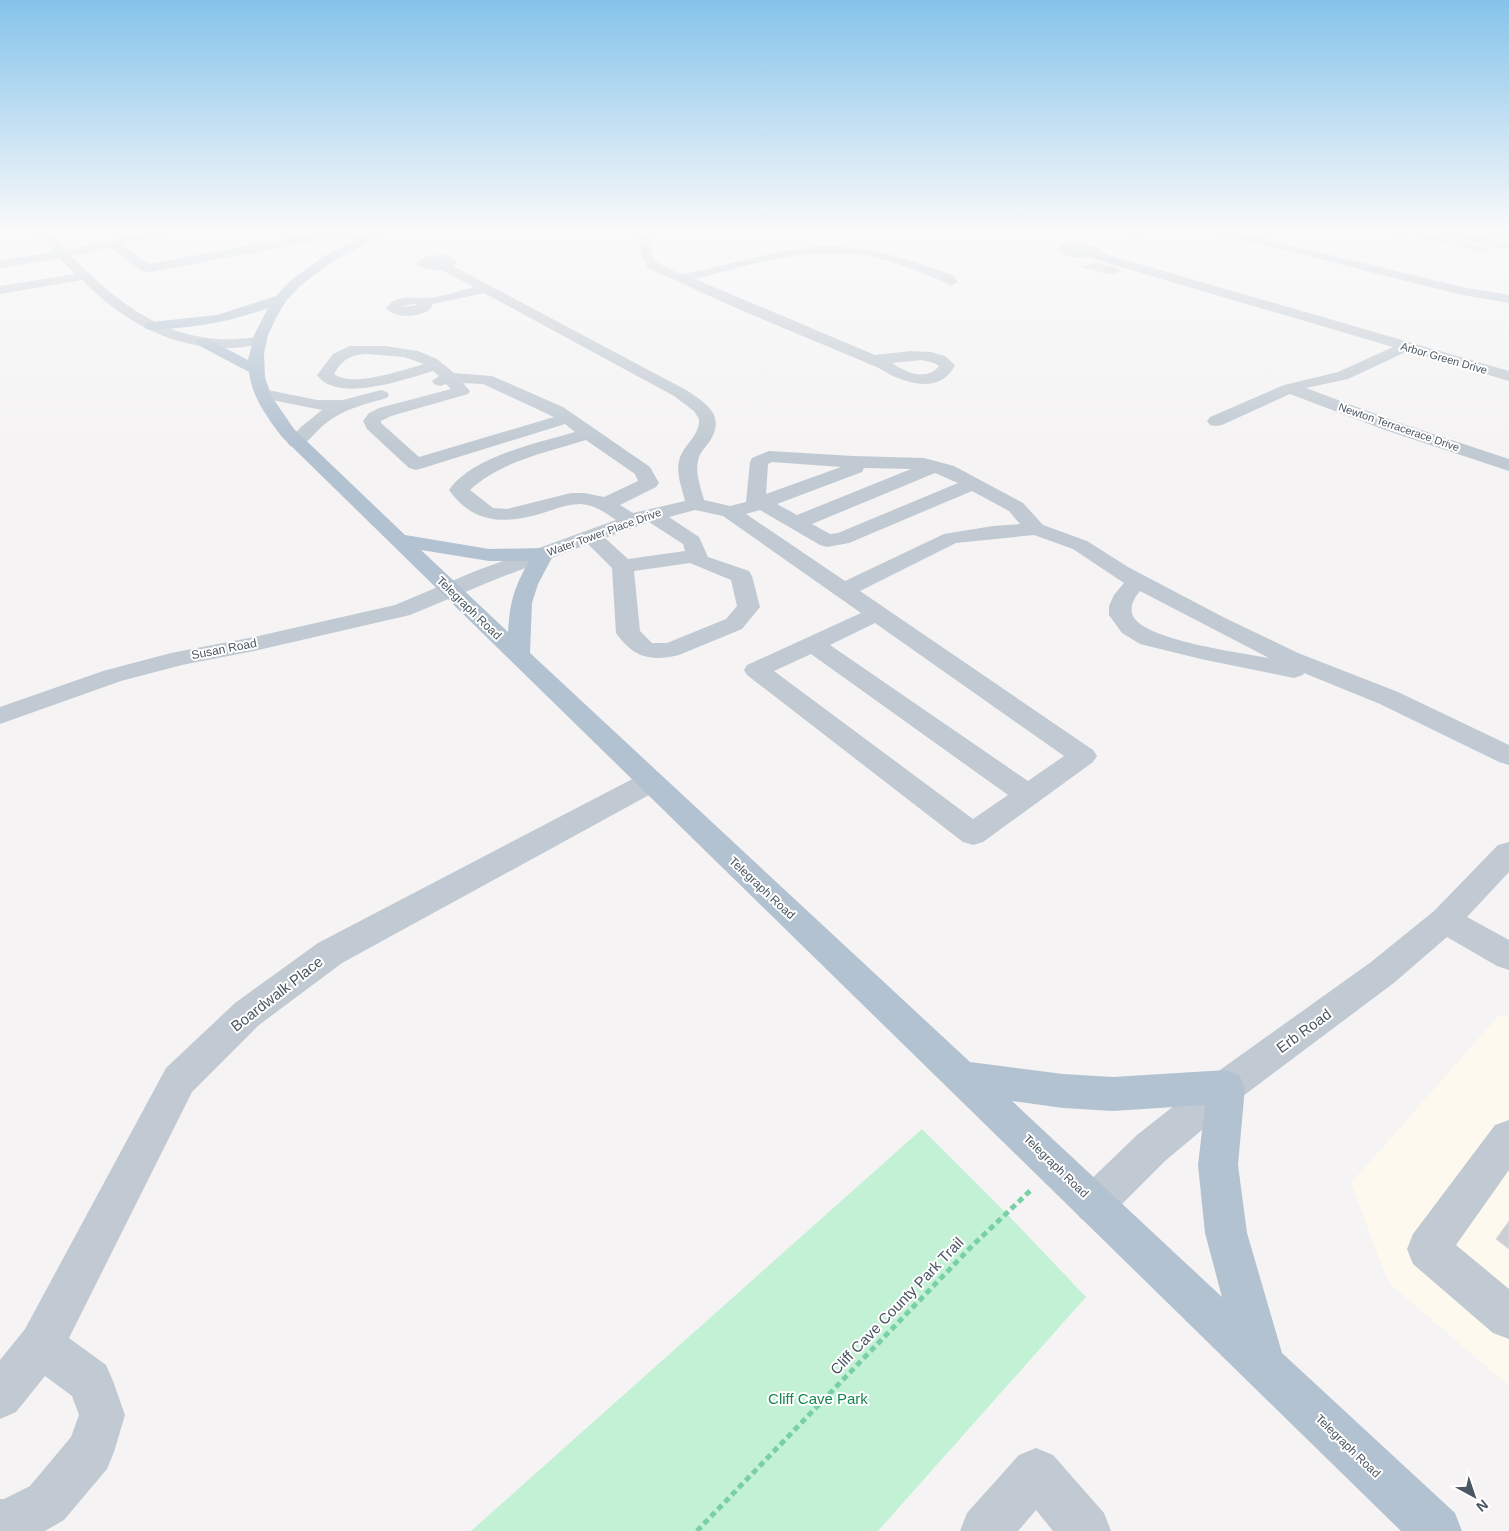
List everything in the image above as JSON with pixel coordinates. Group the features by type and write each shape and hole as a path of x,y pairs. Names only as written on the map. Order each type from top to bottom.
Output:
{"main road":[{"path":"151,326 190,325 226,318 272,301"},
{"name":"Telegraph Road","path":"278,301 265,322 258,341 255,356 256,370 263,394 271,411 296,442 650,782 1056,1166 1437,1531"},
{"path":"203,342 256,370"},
{"path":"398,540 489,555 543,554 521,603 518,655"},
{"path":"963,1078 1063,1091 1113,1094 1226,1087 1218,1165 1226,1233 1264,1366"}],"street":[{"path":"112,301 121,310 171,334 203,342 229,344 258,341"},
{"path":"507,301 680,393 697,405 708,416 709,426 702,440 690,454 688,473 695,504 730,512 1083,756 973,834 756,670 877,614"},
{"path":"735,301 872,360"},
{"name":"Arbor Green Drive","path":"1251,301 1509,376"},
{"path":"1216,421 1290,388 1342,376 1405,347"},
{"path":"434,366 381,380 346,385 328,380 324,375 332,363 348,351 393,352 420,356 434,366 450,378 462,391 384,412 372,421 373,425 416,464 568,418"},
{"path":"263,394 317,404 343,404 450,378 486,379 557,411 643,471 649,483 606,504"},
{"name":"Newton Terracerace Drive","path":"1290,388 1391,426 1509,465"},
{"path":"296,442 315,422 343,404"},
{"path":"589,433 503,462 468,479 459,490 485,511 499,514 514,513 572,499 589,499 606,504 631,521"},
{"path":"758,504 759,462 769,456 852,462 924,464 947,470 1016,507 1036,529"},
{"path":"730,512 758,504 855,468 852,462"},
{"path":"796,523 934,467"},
{"path":"758,504 826,540 842,539 973,484"},
{"name":"Water Tower Place Drive","path":"450,590 631,521 651,514 695,504"},
{"path":"591,536 623,566 628,633 646,650 670,650 734,624 749,607 741,576 699,561 692,541 651,514"},
{"path":"844,591 950,538 1036,529 1080,546 1137,581 1273,650 1389,698 1509,756"},
{"path":"623,566 697,556"},
{"path":"1137,581 1125,595 1120,606 1121,616 1130,628 1148,639 1243,661 1341,678"},
{"name":"Susan Road","path":"0,716 112,676 180,658 380,616 402,610 450,590"},
{"path":"813,644 1028,795"},
{"name":"Boardwalk Place","path":"0,1396 40,1345 179,1080 247,1014 330,953 650,782"},
{"name":"Erb Road","path":"1094,1204 1151,1148 1226,1087 1312,1026 1383,972 1445,920 1509,853"},
{"path":"1445,920 1509,956"},
{"path":"1509,1138 1428,1249 1509,1317"},
{"path":"0,1524 8,1524 47,1503 90,1452 102,1415 90,1381 40,1345"},
{"path":"985,1531 1036,1472 1086,1531"}],"path":[{"name":"Cliff Cave County Park Trail","path":"697,1531 972,1246 1056,1166"}],"shaded area":[{"path":"1498,1016 1509,1016 1509,1386 1392,1286 1383,1270 1351,1183"}],"green space":[{"name":"Cliff Cave Park","path":"922,1129 1086,1297 878,1531 471,1531"}],"building":[{"path":"1509,1221 1509,1249 1496,1239"}]}
